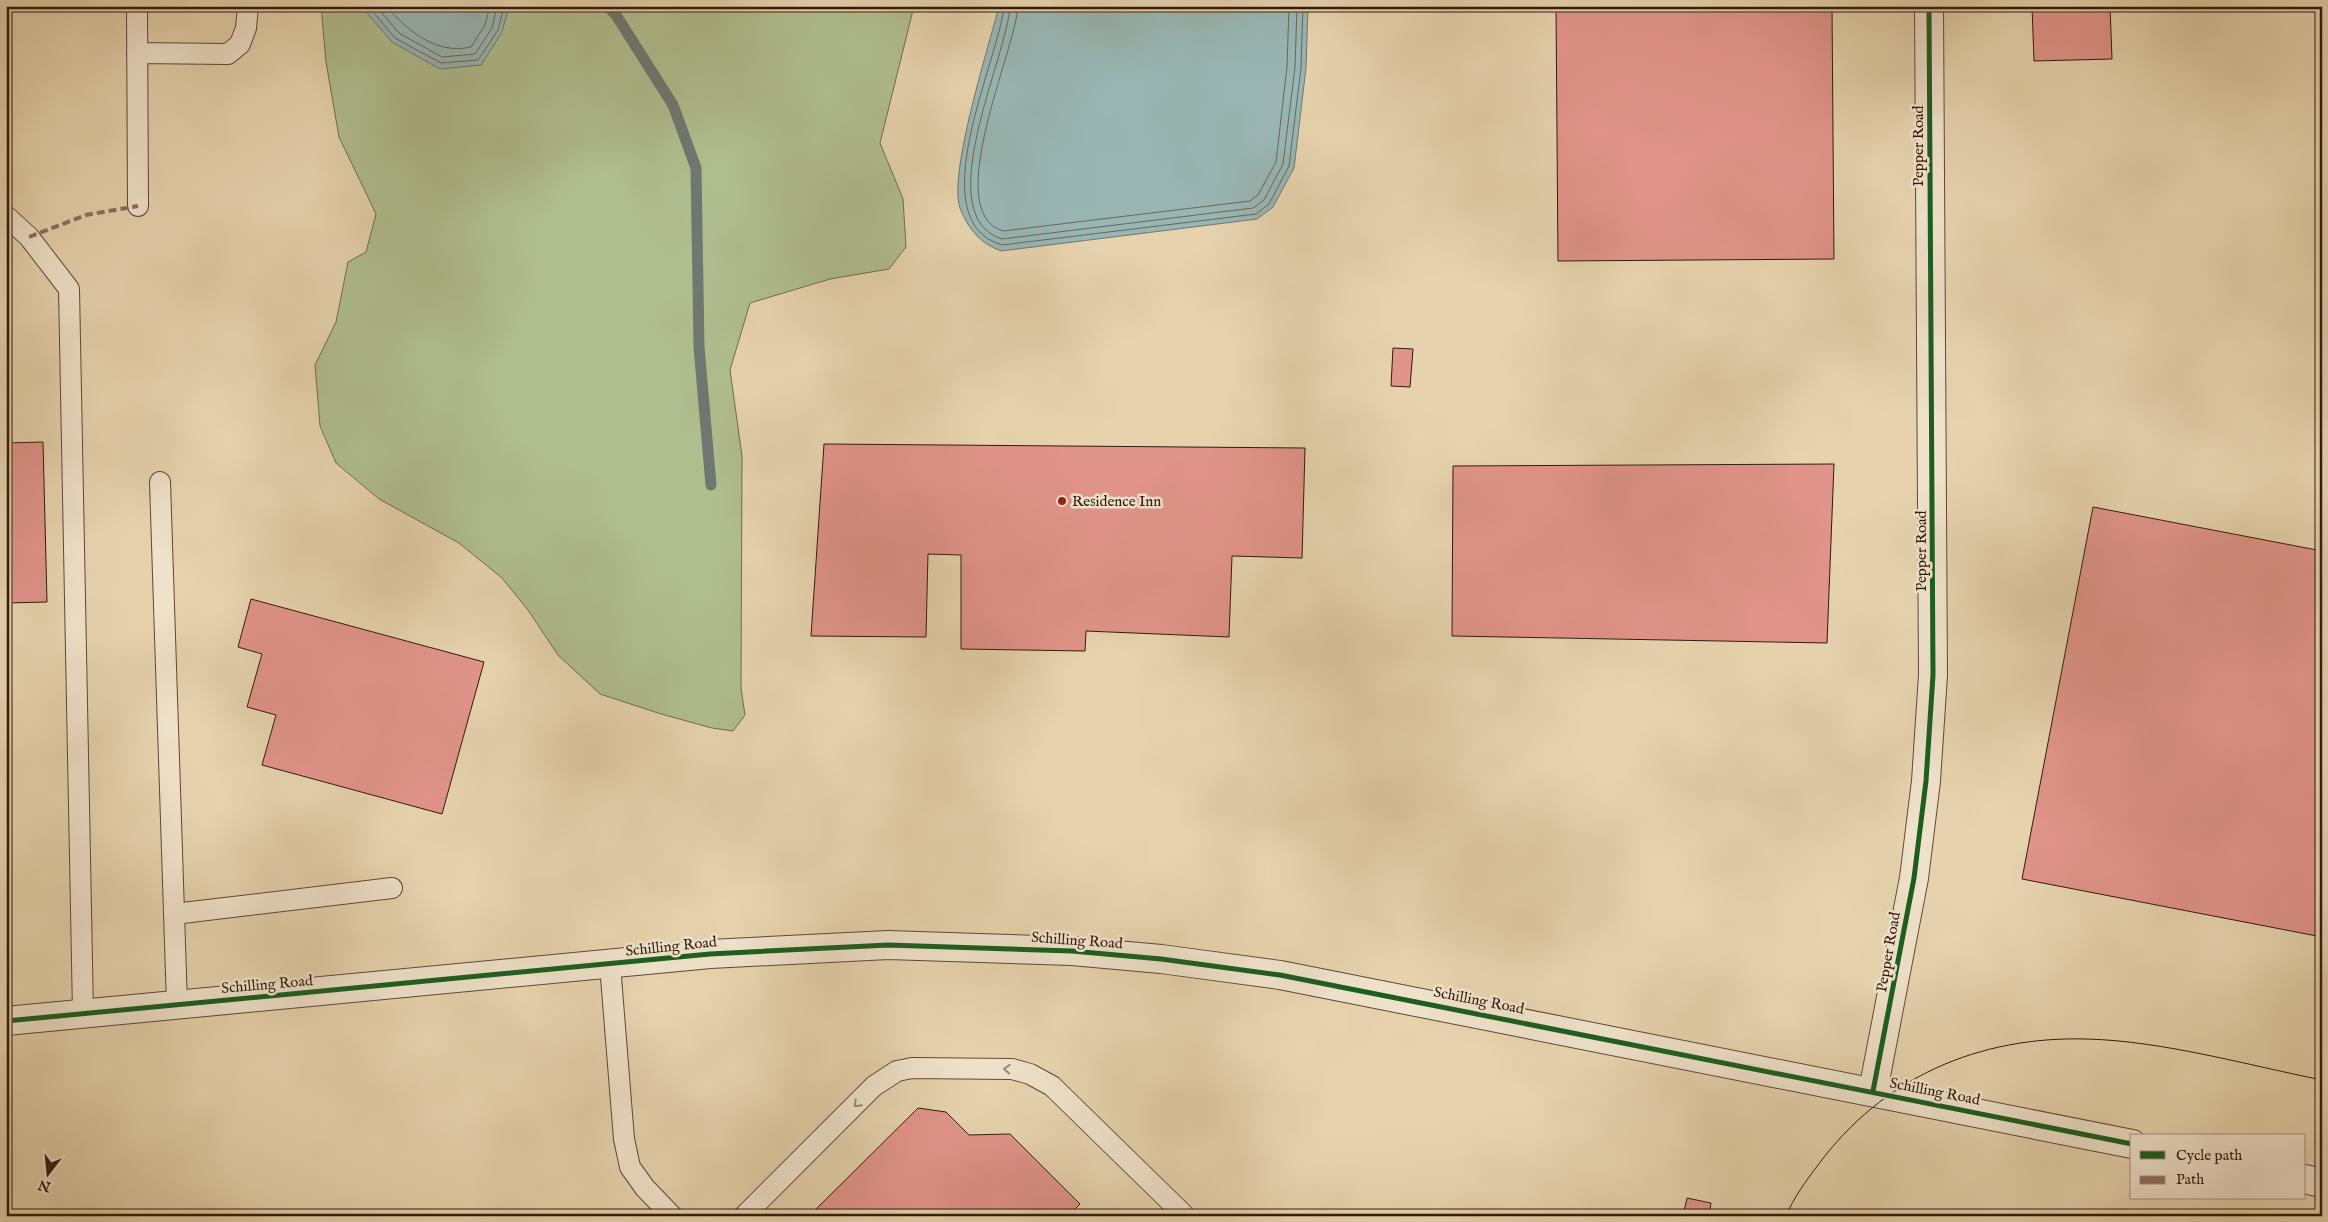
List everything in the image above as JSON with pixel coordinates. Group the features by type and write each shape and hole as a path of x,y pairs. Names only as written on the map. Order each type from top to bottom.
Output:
{"street":[{"name":"Pepper Road","path":"1873,1091 1914,878 1926,781 1933,675 1929,6"},
{"name":"Schilling Road","path":"6,1021 710,954 888,945 981,946 1161,959 1280,975 1873,1091 2130,1144"},
{"path":"2306,1179 2322,1183"}],"lane":[{"path":"137,6 138,206"},
{"path":"137,53 228,54 240,44 246,28 248,6"},
{"path":"6,216 29,237 69,289 83,1013"},
{"path":"160,482 177,1005"},
{"path":"174,914 392,888"},
{"path":"610,964 624,1139 630,1167 645,1188 672,1216"},
{"path":"744,1216 874,1086 897,1071 912,1068 1012,1069 1030,1074 1052,1086 1183,1214 1182,1216"}],"green space":[{"path":"321,6 914,6 880,143 903,199 906,247 889,269 830,279 750,303 730,370 742,456 741,688 745,715 733,731 712,728 661,714 600,694 558,655 528,610 502,578 459,543 379,499 336,463 320,426 315,365 336,322 348,262 366,252 376,214 339,137 326,62"}],"water":[{"path":"361,6 509,6 502,32 481,65 440,69 392,42"},
{"path":"999,6 1308,6 1306,68 1294,168 1273,207 1257,219 1001,251 981,240 967,223 960,208 958,191 964,140"}],"building":[{"path":"1556,6 1832,6 1834,259 1558,261"},
{"path":"2032,6 2110,6 2112,59 2034,61"},
{"path":"1393,348 1413,349 1410,387 1391,386"},
{"path":"43,442 47,602 6,603 6,443"},
{"name":"Residence Inn","path":"824,444 1305,448 1302,558 1232,556 1229,637 1086,631 1085,651 961,649 961,555 928,554 926,637 811,636"},
{"path":"1834,464 1827,643 1452,636 1453,466"},
{"path":"2093,507 2322,551 2322,937 2022,879"},
{"path":"251,599 484,662 442,814 262,765 276,715 247,707 262,654 238,647"},
{"path":"918,1108 946,1112 969,1135 1010,1134 1080,1204 1068,1216 809,1216"},
{"path":"1687,1198 1711,1203 1709,1216 1683,1216"}],"waterway":[{"path":"607,6 616,15 673,105 696,168 699,347 711,485"}],"tram line":[{"path":"1786,1216 1796,1196 1818,1165 1844,1134 1872,1108 1903,1086 1936,1068 1972,1054 2009,1045 2047,1040 2087,1039 2116,1041 2175,1049 2322,1080"}],"marked path":[{"path":"29,237 86,215 138,206"}],"cycle path":[{"path":"1873,1091 1914,878 1926,781 1933,675 1929,6"},
{"path":"6,1021 710,954 888,945 1072,951 1161,959 1280,975 2130,1144"}],"place":[{"name":"Residence Inn","path":"1062,501"}]}
